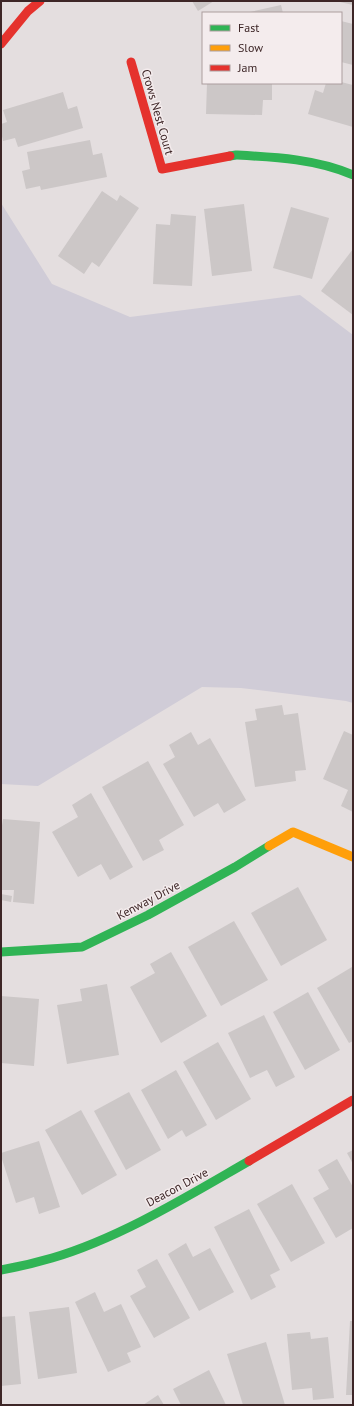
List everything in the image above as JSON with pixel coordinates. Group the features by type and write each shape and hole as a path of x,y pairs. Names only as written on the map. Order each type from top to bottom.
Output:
{"street":[{"path":"1,44 28,11 40,1"},
{"name":"Crows Nest Court","path":"131,62 162,169 236,155 283,158 339,169 353,176"},
{"name":"Kenway Drive","path":"1,952 82,947 148,915 235,867 293,832 353,857"},
{"name":"Deacon Drive","path":"1,1270 47,1261 80,1249 160,1211 255,1158 353,1100"}],"shaded area":[{"path":"1,203 52,284 130,317 300,295 353,335 353,703 241,688 202,687 38,786 1,784"}],"building":[{"path":"192,1 214,1 198,11"},
{"path":"353,1 353,5 340,2"},
{"path":"281,5 283,12 250,12"},
{"path":"342,21 353,24 353,65 342,62"},
{"path":"342,82 353,85 353,127 308,114 315,90 323,93 326,84 342,84"},
{"path":"207,84 272,84 272,100 263,100 262,115 206,114"},
{"path":"63,92 68,109 77,106 83,128 18,147 15,138 3,141 1,124 7,122 3,110"},
{"path":"90,140 93,155 102,153 107,177 41,190 40,186 26,189 22,171 30,169 27,152"},
{"path":"102,191 117,201 120,195 139,208 99,267 92,262 84,274 58,256"},
{"path":"244,204 252,271 212,276 204,209"},
{"path":"291,207 329,218 312,279 273,268"},
{"path":"171,214 196,216 192,286 153,284 156,224 170,225"},
{"path":"353,249 353,315 321,291"},
{"path":"282,705 284,715 298,713 306,770 295,771 296,781 255,787 245,722 257,720 255,709"},
{"path":"344,731 353,735 353,812 341,806 348,790 323,779"},
{"path":"191,732 198,745 210,738 246,800 224,813 218,803 194,817 163,764 175,757 169,745"},
{"path":"148,761 184,825 159,840 164,850 143,861 102,787"},
{"path":"91,793 133,867 110,880 101,864 78,877 52,832 78,817 72,805"},
{"path":"3,819 40,822 34,904 13,902 14,890 1,890 1,832"},
{"path":"298,887 327,940 281,966 251,913"},
{"path":"1,894 12,896 11,902 1,900"},
{"path":"234,921 268,980 221,1006 188,947"},
{"path":"171,952 207,1016 161,1043 130,987 155,973 150,964"},
{"path":"352,967 353,1041 349,1043 317,988"},
{"path":"107,984 119,1055 67,1064 57,1005 82,1001 80,989"},
{"path":"308,992 340,1050 305,1070 273,1012"},
{"path":"1,996 39,999 34,1066 1,1063"},
{"path":"264,1015 295,1077 276,1087 267,1070 250,1078 228,1033"},
{"path":"218,1042 251,1099 216,1120 183,1062"},
{"path":"176,1070 207,1125 186,1137 182,1130 168,1139 141,1090"},
{"path":"129,1092 161,1150 126,1170 94,1111"},
{"path":"81,1110 117,1175 82,1195 45,1130"},
{"path":"39,1141 60,1207 39,1214 34,1197 16,1203 1,1153"},
{"path":"353,1150 353,1164 347,1153"},
{"path":"337,1159 353,1187 353,1228 336,1238 313,1198 329,1189 318,1170"},
{"path":"292,1184 325,1243 291,1262 257,1204"},
{"path":"249,1209 280,1270 270,1275 276,1287 251,1300 214,1227"},
{"path":"186,1243 193,1257 210,1248 234,1292 199,1311 168,1254"},
{"path":"157,1259 190,1318 154,1338 130,1296 146,1287 137,1270"},
{"path":"95,1292 104,1312 121,1304 141,1347 127,1353 131,1362 108,1372 75,1302"},
{"path":"69,1307 77,1373 38,1379 29,1312"},
{"path":"15,1316 21,1384 1,1386 1,1317"},
{"path":"350,1321 353,1321 353,1395 346,1395"},
{"path":"310,1332 311,1339 328,1337 334,1398 313,1400 312,1388 292,1390 287,1334"},
{"path":"266,1342 285,1405 243,1405 227,1354"},
{"path":"209,1370 226,1405 181,1405 173,1389"},
{"path":"158,1395 164,1405 143,1405"}],"traffic: fast":[{"path":"230,156 236,155 281,158 310,162 325,165 353,175"},
{"path":"1,952 82,947 148,915 235,867 269,846"},
{"path":"1,1270 52,1258 77,1250 103,1239 153,1215 249,1161"}],"traffic: slow":[{"path":"269,846 293,832 353,857"}],"traffic: jam":[{"path":"1,44 28,11 40,1"},
{"path":"131,62 162,169 230,156"},
{"path":"249,1161 353,1100"}]}
